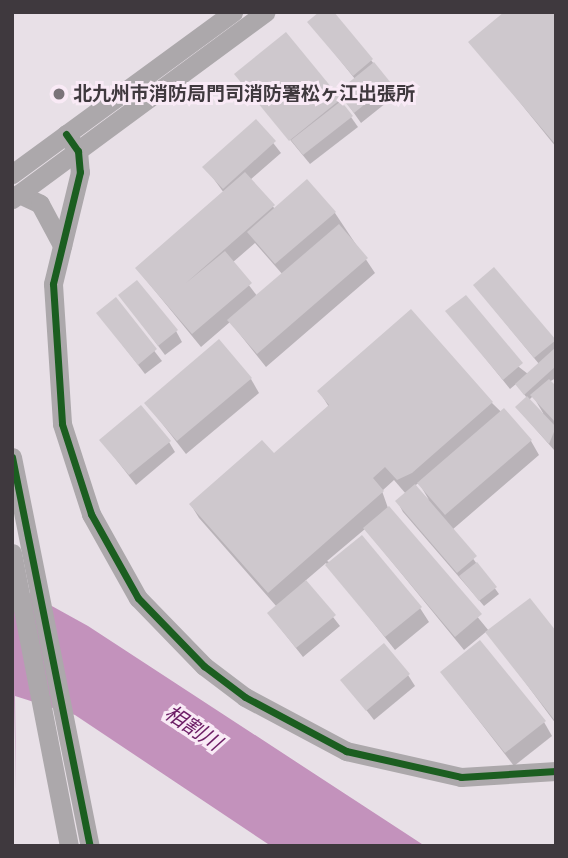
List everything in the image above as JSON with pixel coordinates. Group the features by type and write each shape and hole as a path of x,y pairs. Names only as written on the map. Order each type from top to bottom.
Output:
{"street":[{"path":"12,174 233,12"},
{"path":"15,197 266,12"},
{"path":"66,134 78,150 78,192 62,244 51,324 68,447 111,556 168,632 245,697 346,751 461,777 556,771"},
{"path":"15,197 40,204 62,244"},
{"path":"12,457 90,846"},
{"path":"14,562 69,846"}],"water":[{"name":"相割川","path":"12,584 88,626 425,846 271,846 75,715 15,696 16,793"}],"building":[{"path":"319,12 334,12 373,59 353,76 307,22"},
{"path":"504,12 556,12 556,145 468,42"},
{"path":"286,32 341,99 289,141 234,74"},
{"path":"374,62 391,83 354,113 337,92"},
{"path":"341,101 353,116 303,155 291,140"},
{"path":"256,119 276,141 223,189 202,167"},
{"path":"245,172 275,205 186,283 225,251 252,283 192,334 135,268"},
{"path":"307,179 336,212 275,264 247,232"},
{"path":"339,224 368,258 257,354 227,320"},
{"path":"494,267 556,340 534,358 473,285"},
{"path":"137,280 178,330 158,346 118,295"},
{"path":"466,295 523,363 503,380 445,311"},
{"path":"116,297 157,349 138,365 96,313"},
{"path":"411,309 493,402 412,473 397,480 385,467 373,478 384,491 268,593 189,504 262,440 274,453 329,405 317,391"},
{"path":"219,339 252,378 177,441 144,403"},
{"path":"556,347 556,366 524,395 515,384"},
{"path":"549,379 556,386 556,423 530,395"},
{"path":"527,396 556,427 549,444 515,407"},
{"path":"141,405 171,441 129,475 99,440"},
{"path":"504,408 532,440 445,515 417,483"},
{"path":"415,484 477,556 457,573 395,501"},
{"path":"389,506 482,614 455,637 363,528"},
{"path":"362,535 422,607 385,637 325,565"},
{"path":"477,562 497,587 479,601 459,576"},
{"path":"306,580 336,615 296,648 267,613"},
{"path":"530,598 556,631 556,722 485,632"},
{"path":"480,640 546,721 505,753 440,672"},
{"path":"384,643 410,674 366,711 340,680"}],"cycle path":[{"path":"66,134 78,151 80,172 53,284 62,424 91,514 138,598 204,666 245,697 346,751 461,777 556,771"},
{"path":"12,457 90,846"}],"place":[{"name":"北九州市消防局門司消防署松ヶ江出張所","path":"59,94"}]}
